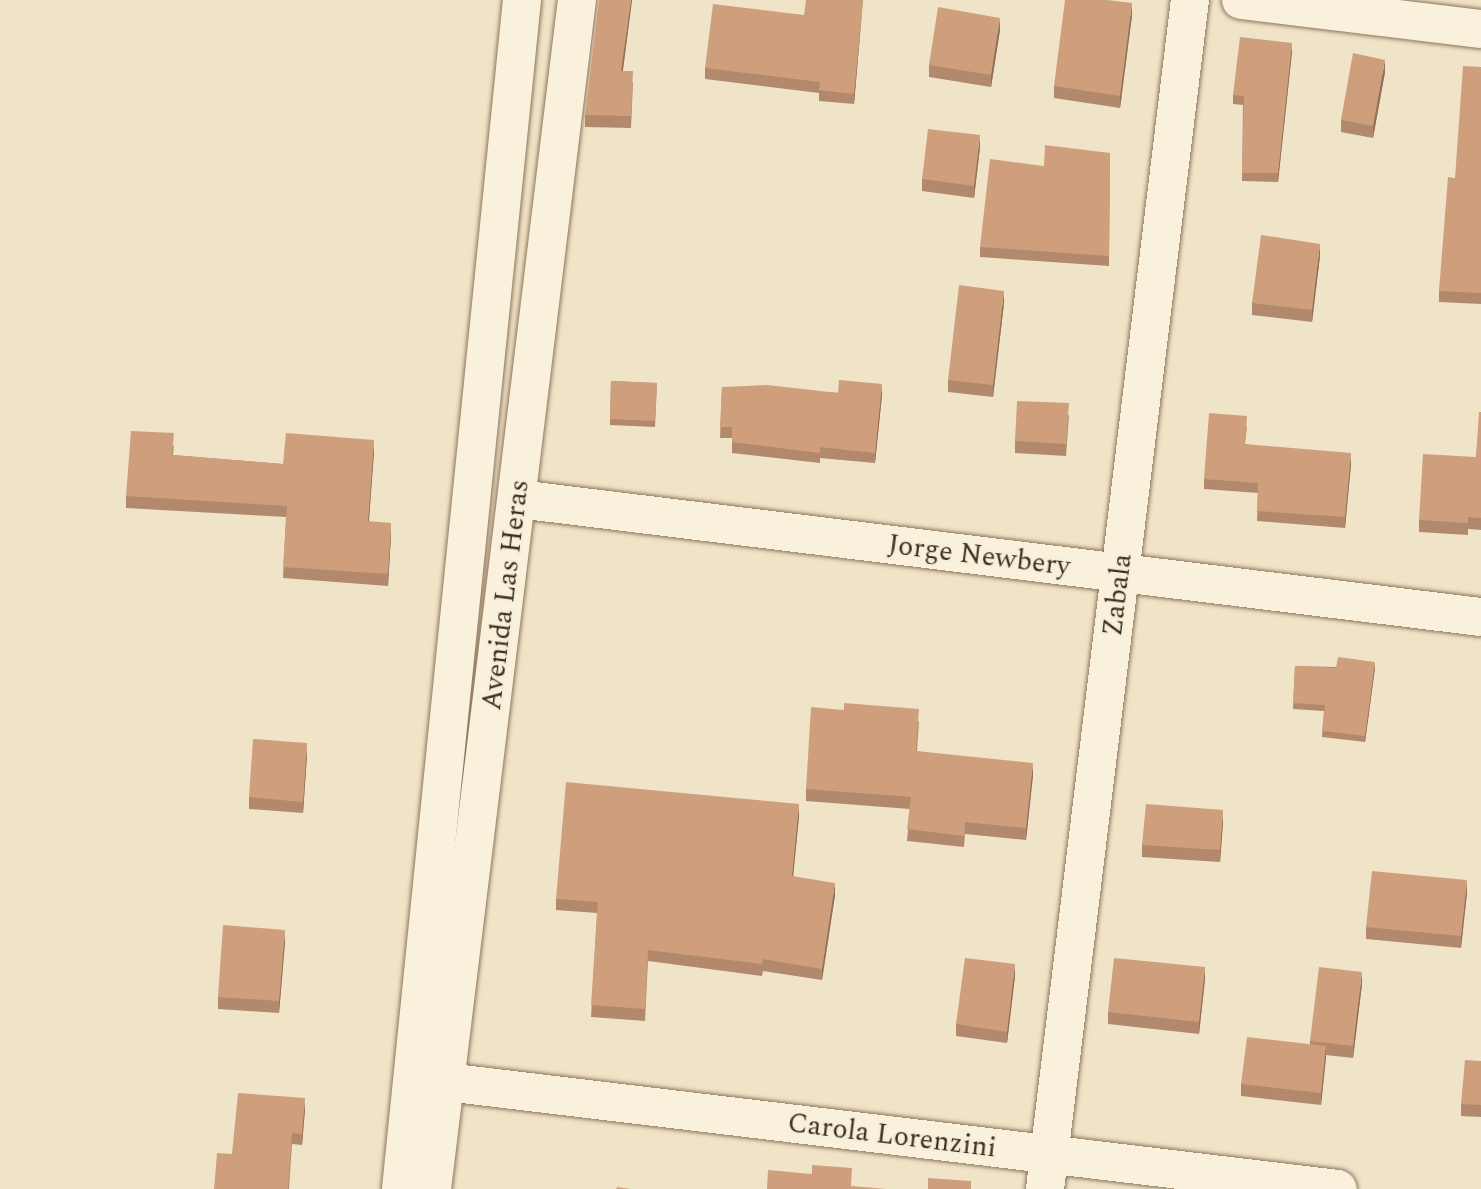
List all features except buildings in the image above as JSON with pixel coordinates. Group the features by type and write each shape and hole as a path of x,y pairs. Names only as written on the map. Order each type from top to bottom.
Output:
{"street":[{"name":"Avenida Las Heras","path":"401,1189 522,0"},
{"name":"Avenida Las Heras","path":"432,1189 577,0"},
{"name":"Zabala","path":"1047,1172 1190,0"},
{"path":"1241,0 1481,29"},
{"name":"Jorge Newbery","path":"518,499 1481,617"},
{"name":"Carola Lorenzini","path":"446,1082 1047,1172 1338,1189"}]}
